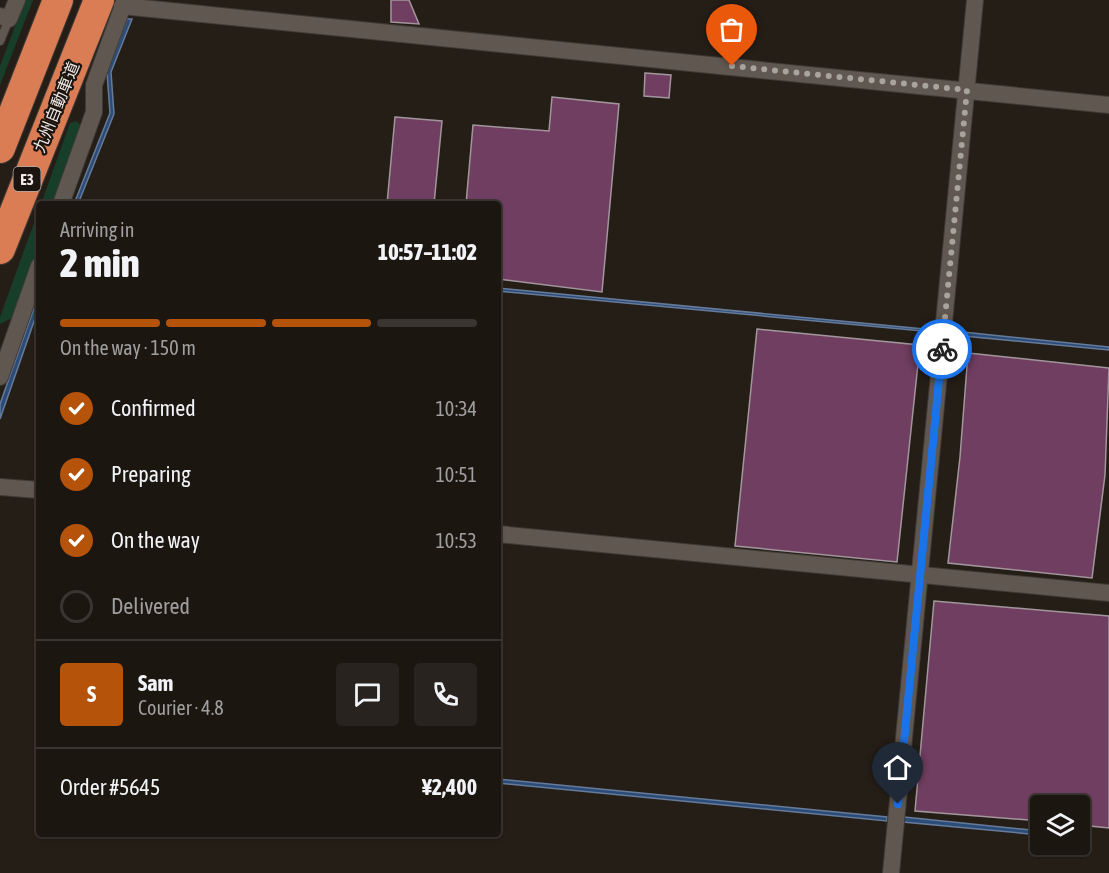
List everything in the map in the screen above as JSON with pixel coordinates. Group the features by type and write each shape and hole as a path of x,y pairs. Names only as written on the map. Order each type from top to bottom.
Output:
{"highway":[{"name":"E3","path":"0,148 57,0"},
{"name":"九州自動車道","path":"0,249 55,109 115,2"}],"street":[{"path":"5,18 16,0"},
{"path":"891,873 975,0"},
{"path":"62,201 94,112 94,85 115,2 1109,105"},
{"path":"0,377 7,335 36,272"},
{"path":"0,487 36,490"},
{"path":"501,534 1109,594"}],"lane":[{"path":"0,40 5,18"}],"green space":[{"path":"25,0 33,0 0,85 0,66"},
{"path":"76,121 83,127 58,201 42,201 70,123"},
{"path":"36,217 36,261 14,317 0,324 0,317"}],"water":[{"path":"127,19 132,19 111,72 114,114 79,201 75,201 110,113 107,72"},
{"path":"501,288 934,330 933,332 501,291"},
{"path":"36,302 36,316 0,419 0,404"},
{"path":"953,331 1109,347 1109,350 953,335"},
{"path":"501,779 887,817 887,821 501,783"},
{"path":"904,817 1030,830 1030,834 903,822"}],"building":[{"path":"391,0 409,0 419,24 391,22"},
{"path":"645,73 671,75 669,98 644,96"},
{"path":"552,97 619,104 602,292 501,279 501,201 466,201 473,125 549,131"},
{"path":"395,117 442,121 434,201 387,201"},
{"path":"757,329 920,345 897,562 735,546"},
{"path":"968,353 1109,368 1105,475 1092,578 948,563 960,457"},
{"path":"934,601 1109,616 1109,828 1090,826 1090,795 1030,795 1030,820 915,811"}],"way so far":[{"path":"732,66 967,90 942,349"}],"route":[{"path":"898,804 942,349"}]}
